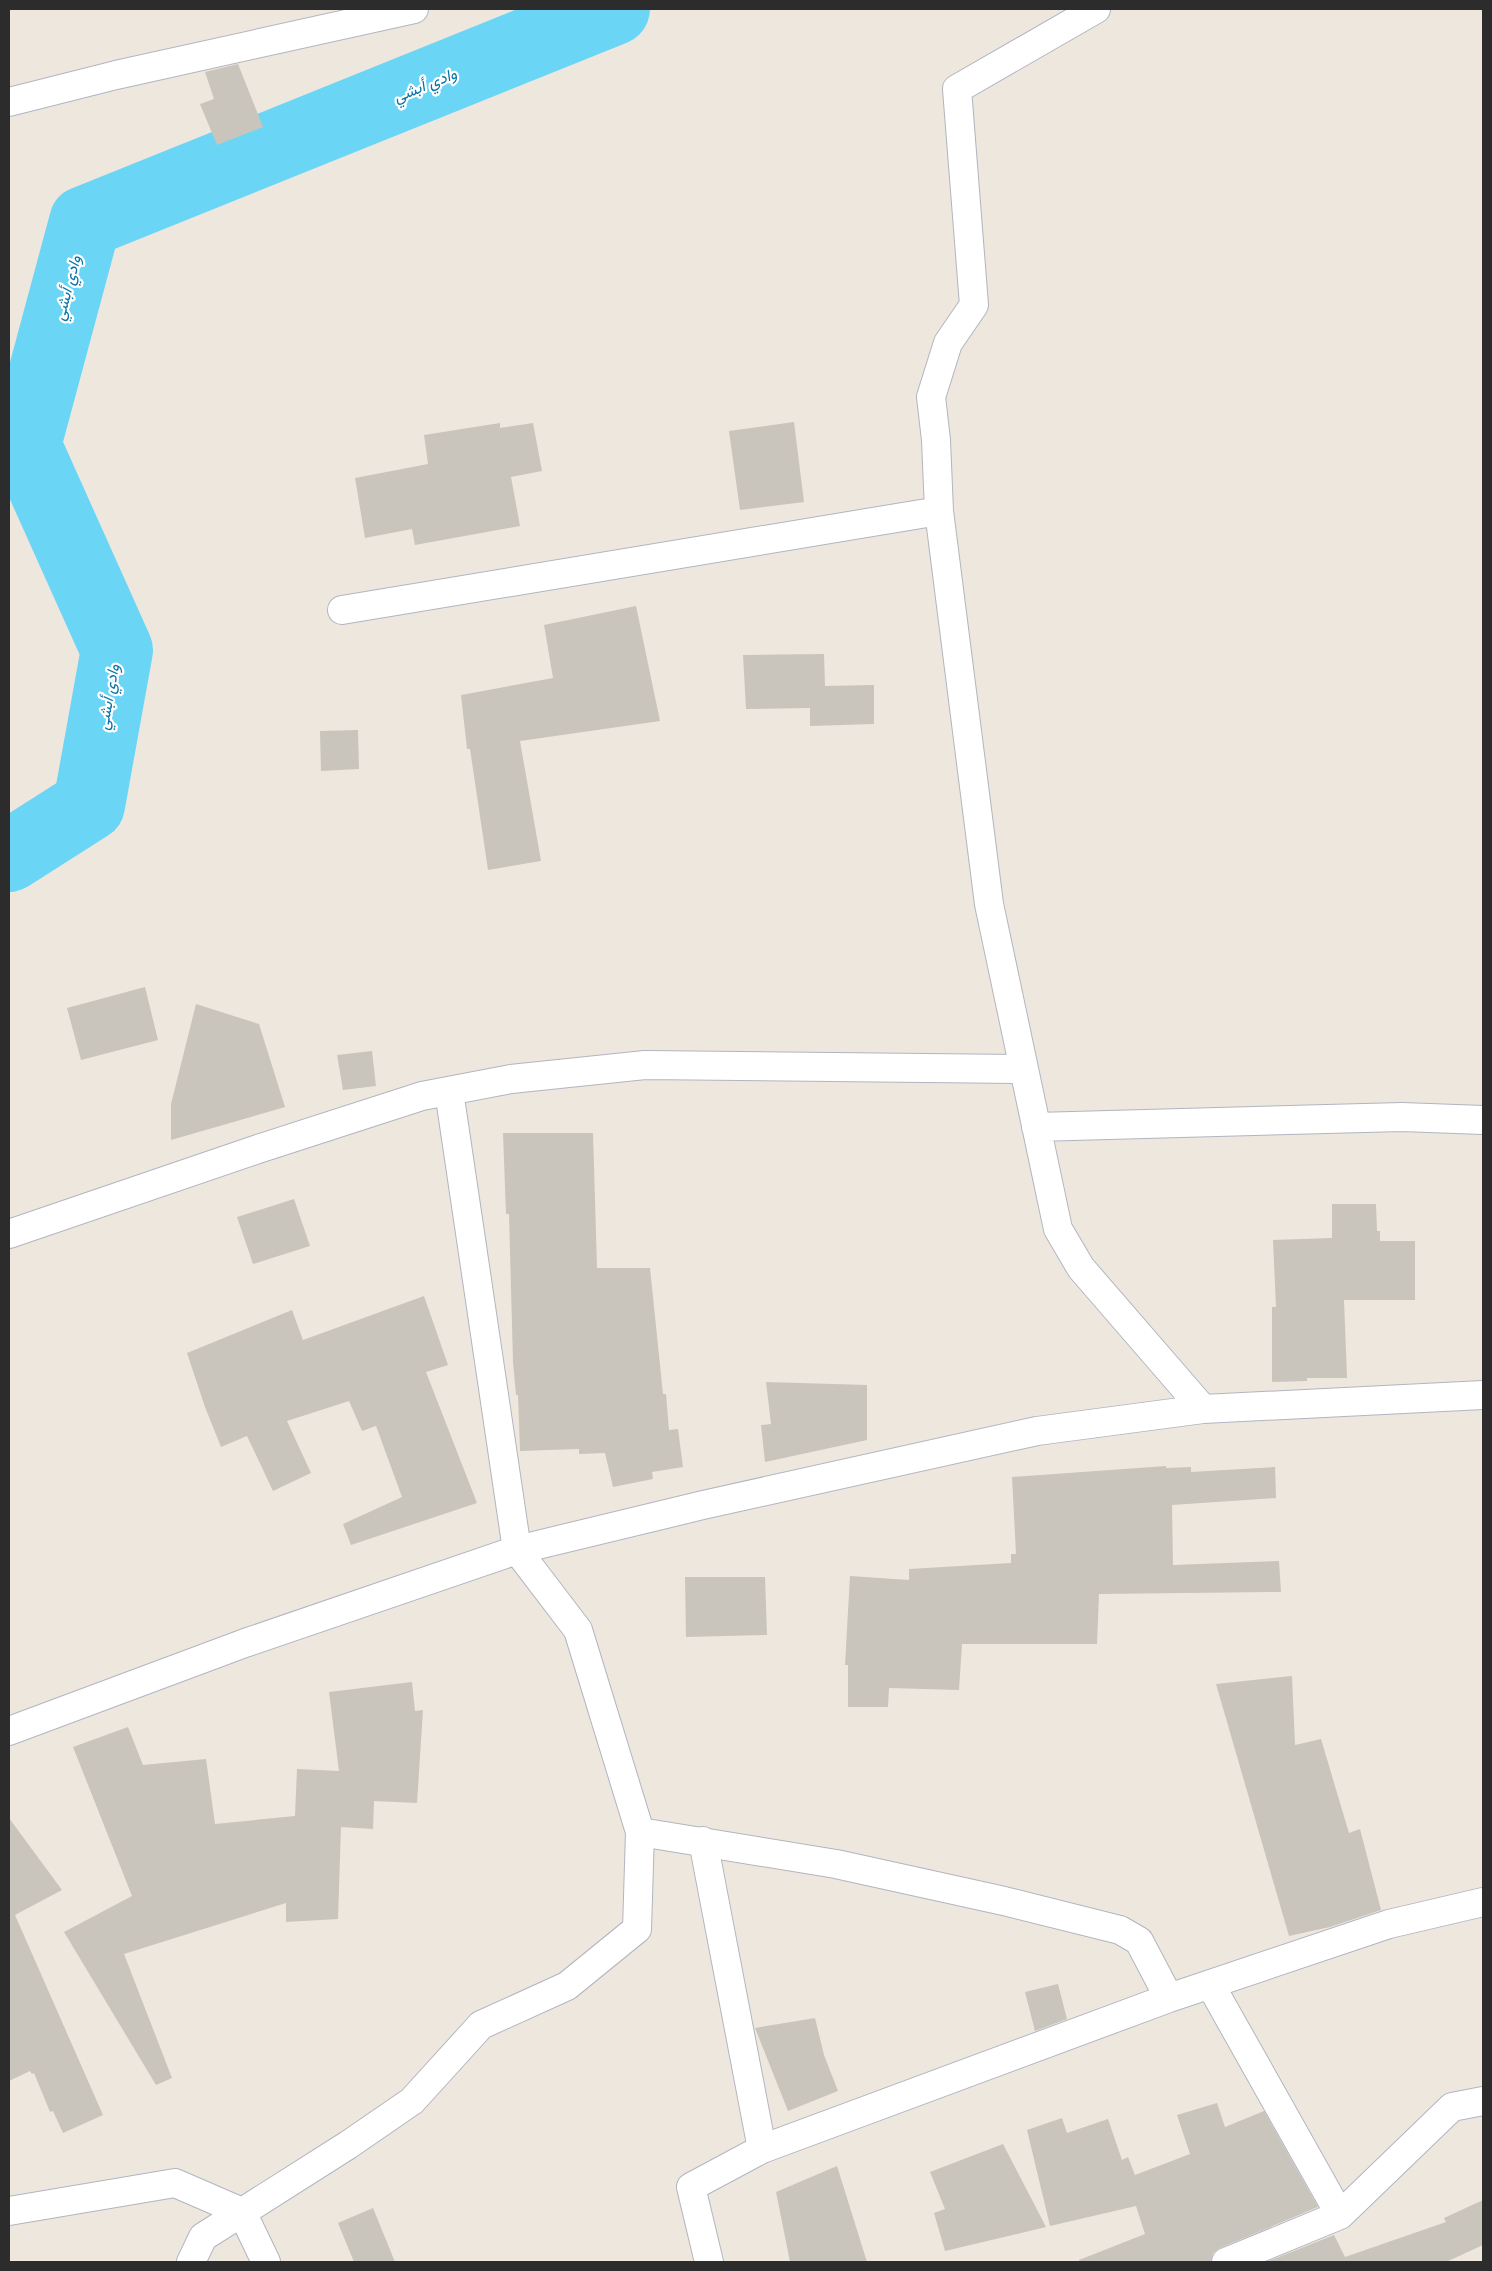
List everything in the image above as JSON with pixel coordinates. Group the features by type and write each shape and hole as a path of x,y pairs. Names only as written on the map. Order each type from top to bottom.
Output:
{"street":[{"path":"9,102 116,75 414,9"},
{"path":"1096,9 958,89 974,305 948,343 931,397 936,440 939,511 989,904 1058,1229 1081,1268 1203,1409"},
{"path":"342,610 939,511"},
{"path":"9,1234 258,1148 422,1096 511,1079 645,1065 1024,1069"},
{"path":"191,2262 203,2237 348,2145 412,2101 481,2025 567,1986 637,1929 640,1832 578,1630 517,1550 449,1091"},
{"path":"1036,1127 1402,1117 1483,1120"},
{"path":"9,1731 245,1643 517,1550 703,1504 1037,1431 1203,1409 1483,1395"},
{"path":"640,1832 836,1864 1004,1901 1120,1930 1139,1941 1169,1998"},
{"path":"703,1841 762,2149"},
{"path":"710,2262 691,2186 762,2149 1169,1998 1389,1924 1483,1902"},
{"path":"1210,1984 1340,2215"},
{"path":"1226,2262 1340,2215 1452,2107 1483,2101"},
{"path":"9,2211 175,2183 242,2212 266,2262"}],"building":[{"path":"238,64 263,127 217,145 200,104 214,99 205,72"},
{"path":"794,422 804,502 740,510 729,431"},
{"path":"500,423 500,428 533,423 542,471 511,477 520,526 415,545 412,529 365,538 355,478 428,464 424,435"},
{"path":"636,606 660,721 520,741 541,861 488,870 470,749 467,749 461,695 553,678 544,625"},
{"path":"824,654 825,686 874,685 874,724 810,726 810,708 746,709 743,655"},
{"path":"358,730 359,769 321,771 320,731"},
{"path":"145,987 158,1040 81,1060 67,1008"},
{"path":"196,1004 259,1024 285,1107 171,1140 171,1104"},
{"path":"372,1051 376,1086 343,1090 337,1055"},
{"path":"503,1133 593,1133 597,1268 650,1268 663,1394 666,1394 669,1430 678,1429 683,1467 652,1472 653,1479 613,1487 605,1453 579,1454 579,1449 520,1451 518,1395 516,1395 513,1362 509,1214 506,1214"},
{"path":"294,1199 310,1246 253,1264 237,1217"},
{"path":"1332,1204 1376,1204 1377,1231 1380,1231 1380,1241 1415,1241 1415,1300 1344,1300 1347,1378 1307,1378 1307,1381 1272,1382 1272,1307 1276,1307 1273,1240 1332,1238"},
{"path":"424,1296 448,1365 426,1372 477,1503 351,1545 343,1524 402,1497 376,1426 362,1431 349,1401 287,1421 311,1473 273,1491 247,1436 221,1447 187,1353 292,1310 303,1340"},
{"path":"766,1382 867,1385 867,1440 765,1462 761,1425 771,1424"},
{"path":"1166,1466 1166,1468 1191,1467 1191,1472 1275,1467 1276,1498 1172,1505 1173,1565 1279,1561 1281,1592 1099,1594 1097,1644 962,1644 959,1690 889,1688 888,1707 848,1707 848,1665 845,1665 850,1576 909,1580 909,1569 1011,1563 1011,1554 1016,1554 1012,1477"},
{"path":"685,1577 765,1577 767,1635 686,1637"},
{"path":"1292,1676 1295,1745 1321,1739 1349,1833 1360,1829 1381,1910 1330,1927 1289,1936 1216,1684"},
{"path":"412,1682 415,1711 423,1710 417,1803 374,1801 373,1829 341,1827 338,1919 286,1922 286,1903 124,1954 172,2078 156,2085 64,1932 132,1896 73,1747 128,1727 143,1765 206,1759 215,1824 295,1816 297,1769 339,1771 329,1692"},
{"path":"9,1818 62,1890 15,1915 103,2115 63,2133 53,2111 50,2112 34,2073 32,2074 30,2071 9,2081"},
{"path":"1058,1984 1067,2019 1035,2031 1025,1992"},
{"path":"815,2018 824,2055 838,2091 788,2111 755,2028"},
{"path":"1217,2103 1225,2127 1264,2111 1318,2207 1220,2248 1213,2253 1211,2262 1079,2262 1079,2260 1145,2234 1136,2206 1050,2226 1027,2130 1062,2118 1067,2133 1108,2119 1122,2160 1128,2157 1135,2175 1190,2154 1177,2115"},
{"path":"1003,2144 1046,2227 945,2251 934,2213 945,2209 930,2172"},
{"path":"837,2166 867,2262 790,2262 776,2192"},
{"path":"1483,2200 1483,2245 1446,2262 1266,2262 1334,2235 1345,2257 1446,2222 1444,2218"},
{"path":"373,2208 395,2262 354,2262 338,2223"}],"waterway":[{"name":"وادي أبشي","path":"9,856 89,805 117,650 25,445 85,222 614,9"}]}
